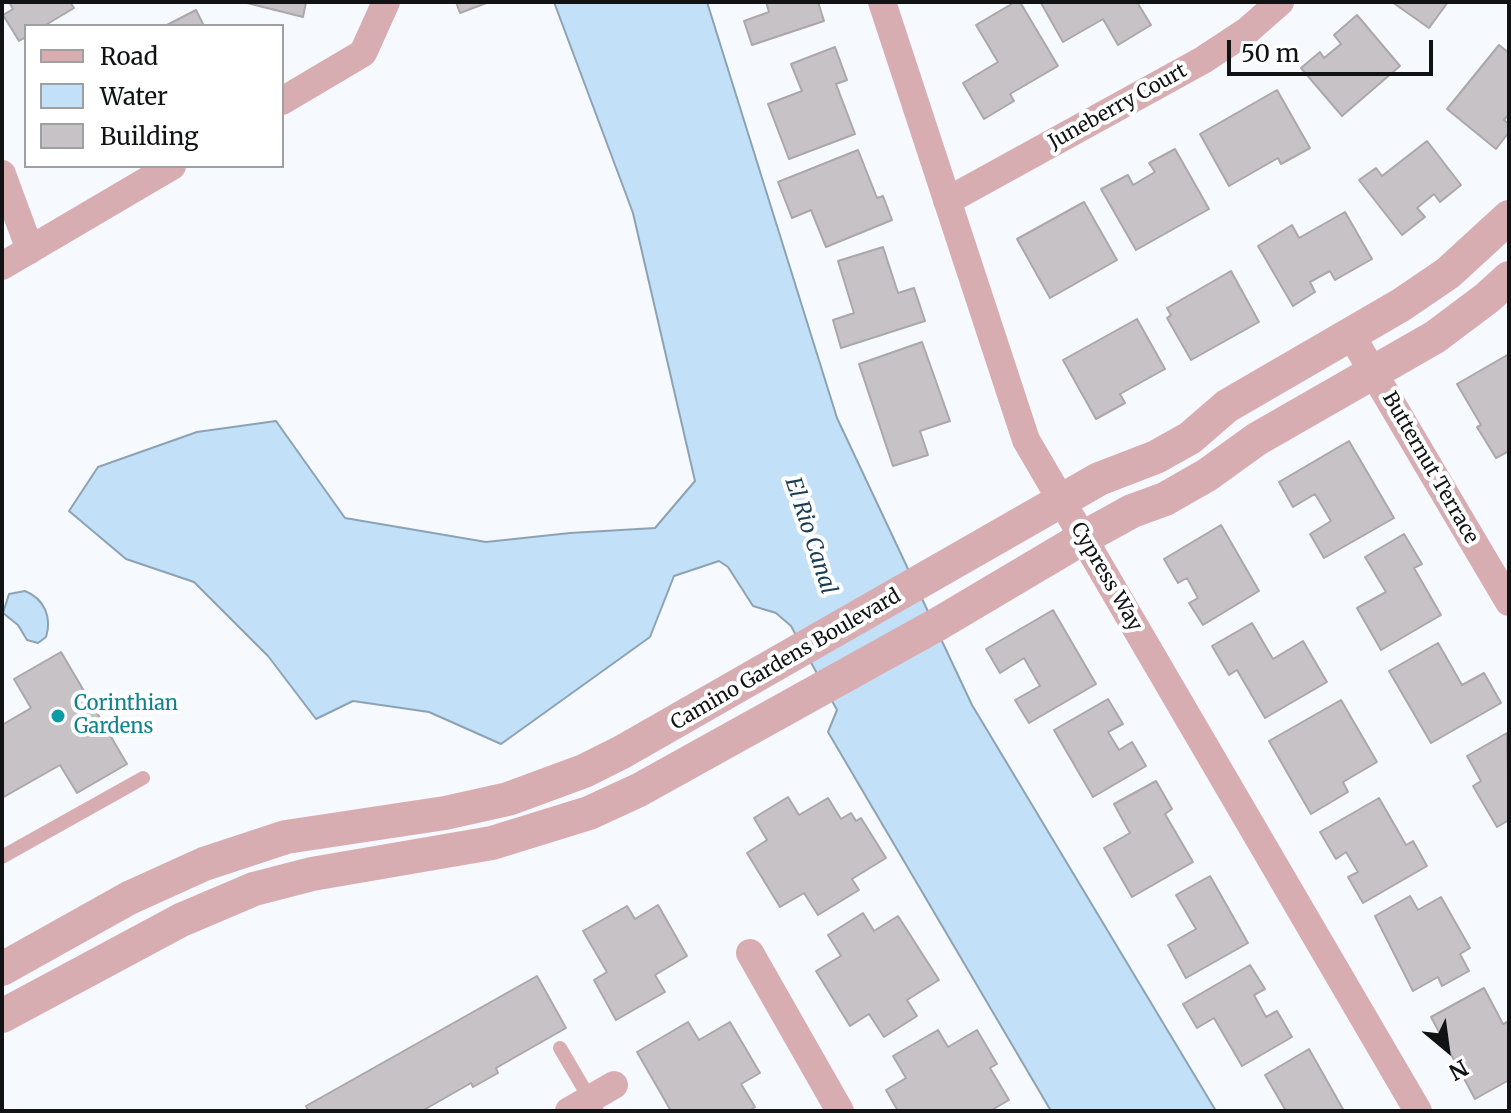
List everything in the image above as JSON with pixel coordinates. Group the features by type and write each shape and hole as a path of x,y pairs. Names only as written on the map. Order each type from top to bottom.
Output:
{"street":[{"path":"284,100 363,53 386,2"},
{"name":"Cypress Way","path":"882,2 1026,440 1418,1111"},
{"name":"Juneberry Court","path":"947,201 1203,60 1247,31 1280,2"},
{"path":"2,266 169,168"},
{"path":"2,174 30,250"},
{"name":"Camino Gardens Boulevard","path":"2,969 129,898 204,864 286,837 445,813 508,799 584,771 774,668 1099,479 1156,457 1190,438 1227,406 1351,335 1448,273 1509,217"},
{"name":"Camino Gardens Boulevard","path":"2,1016 181,920 254,889 312,874 492,843 589,813 639,790 938,624 1083,538 1207,475 1257,439 1435,337 1509,278"},
{"name":"Butternut Terrace","path":"1351,335 1509,602"},
{"path":"622,752 639,790"},
{"path":"69,933 88,968"},
{"path":"750,953 840,1111"}],"lane":[{"path":"2,857 143,778"},
{"path":"560,1048 592,1102"}],"water":[{"name":"El Rio Canal","path":"554,2 707,2 837,418 972,705 1216,1111 1051,1111 828,732 837,710 791,626 776,613 753,606 728,567 719,561 674,576 650,637 501,744 429,712 353,701 316,719 268,656 194,582 126,559 69,511 98,467 197,432 276,421 345,518 486,542 655,528 695,481 633,213"},
{"path":"25,591 38,599 47,616 46,637 38,643 27,640 18,625 3,613 9,594"}],"building":[{"path":"9,2 70,2 74,8 47,24 24,24 24,38 19,41 3,15 13,9"},
{"path":"243,2 306,2 303,17"},
{"path":"456,2 489,2 460,13"},
{"path":"766,2 818,2 824,21 752,45 744,21 769,12"},
{"path":"1020,2 1058,66 1010,94 1014,101 984,119 963,83 998,62 976,25"},
{"path":"1042,2 1137,2 1151,25 1118,45 1103,19 1063,42"},
{"path":"1392,2 1448,2 1429,28"},
{"path":"196,10 203,24 169,24"},
{"path":"1357,15 1400,66 1342,116 1301,68 1320,52 1324,58 1341,44 1334,35"},
{"path":"1499,45 1509,53 1509,114 1504,120 1509,124 1509,132 1496,149 1447,109"},
{"path":"835,47 847,80 836,84 855,134 789,159 768,104 802,91 791,64"},
{"path":"1277,90 1310,148 1281,164 1278,158 1229,186 1200,134"},
{"path":"1427,141 1461,185 1440,202 1434,194 1417,208 1425,217 1402,235 1359,180 1376,168 1382,176"},
{"path":"1175,149 1209,209 1136,250 1101,189 1128,175 1133,185 1155,172 1149,163"},
{"path":"858,150 877,198 883,196 892,220 826,247 811,210 792,218 778,182"},
{"path":"1084,202 1117,260 1050,298 1017,239"},
{"path":"1345,212 1372,259 1335,280 1330,271 1310,282 1315,292 1293,306 1258,246 1292,225 1299,238"},
{"path":"883,247 898,293 914,288 925,321 841,348 833,320 854,313 838,261"},
{"path":"1231,271 1259,322 1191,360 1167,318 1171,315 1167,308"},
{"path":"1137,319 1165,369 1120,394 1125,403 1096,419 1063,360"},
{"path":"922,342 950,421 920,431 928,455 893,466 859,364"},
{"path":"1509,354 1509,451 1496,458 1457,384"},
{"path":"1349,441 1394,518 1324,558 1310,534 1331,521 1315,494 1293,507 1279,482"},
{"path":"1221,525 1259,591 1203,625 1189,603 1198,598 1187,578 1178,583 1164,559"},
{"path":"1404,534 1422,564 1414,568 1441,615 1381,650 1357,608 1386,592 1365,557"},
{"path":"1053,610 1096,684 1029,723 1015,700 1040,686 1024,658 1000,673 986,649"},
{"path":"1252,623 1273,659 1303,641 1327,682 1265,718 1237,670 1229,675 1212,646"},
{"path":"1438,643 1462,685 1484,673 1501,703 1431,743 1389,671"},
{"name":"Corinthian Gardens","path":"61,652 127,764 77,793 60,765 2,798 2,725 31,708 14,679"},
{"path":"1108,699 1123,724 1108,732 1119,750 1132,742 1146,766 1093,797 1054,730"},
{"path":"1341,700 1377,762 1343,782 1348,792 1311,814 1269,741"},
{"path":"1507,733 1509,820 1497,827 1473,786 1481,781 1467,756"},
{"path":"1156,781 1172,809 1165,814 1193,862 1132,897 1104,848 1130,833 1114,804"},
{"path":"788,797 799,815 828,798 841,819 851,813 856,821 861,818 886,858 852,879 859,890 818,915 804,893 780,907 747,853 767,840 754,818"},
{"path":"1379,798 1406,845 1413,841 1427,866 1363,903 1348,877 1358,872 1346,852 1336,859 1320,832"},
{"path":"1210,876 1248,943 1186,978 1168,945 1196,929 1176,895"},
{"path":"1410,896 1418,910 1441,897 1470,948 1460,954 1469,971 1442,986 1438,977 1413,991 1375,916"},
{"path":"658,905 687,956 655,975 665,992 616,1020 594,980 607,972 583,931 627,906 635,919"},
{"path":"863,913 874,931 898,916 939,980 907,1000 917,1016 884,1037 869,1014 850,1026 816,971 841,956 828,935"},
{"path":"1250,965 1265,989 1254,995 1266,1017 1277,1011 1292,1037 1242,1066 1214,1018 1197,1028 1183,1004"},
{"path":"537,976 566,1028 496,1068 498,1073 473,1087 471,1083 422,1111 308,1111 306,1106"},
{"path":"1484,988 1503,1024 1509,1021 1509,1080 1475,1099 1431,1017"},
{"path":"688,1022 699,1040 730,1022 760,1073 741,1084 755,1107 749,1111 671,1111 637,1052"},
{"path":"938,1030 948,1047 977,1030 997,1064 990,1068 1009,1100 990,1111 898,1111 886,1090 906,1078 893,1056"},
{"path":"1309,1049 1344,1111 1286,1111 1265,1075"}],"place":[{"name":"Corinthian Gardens","path":"58,716"}]}
